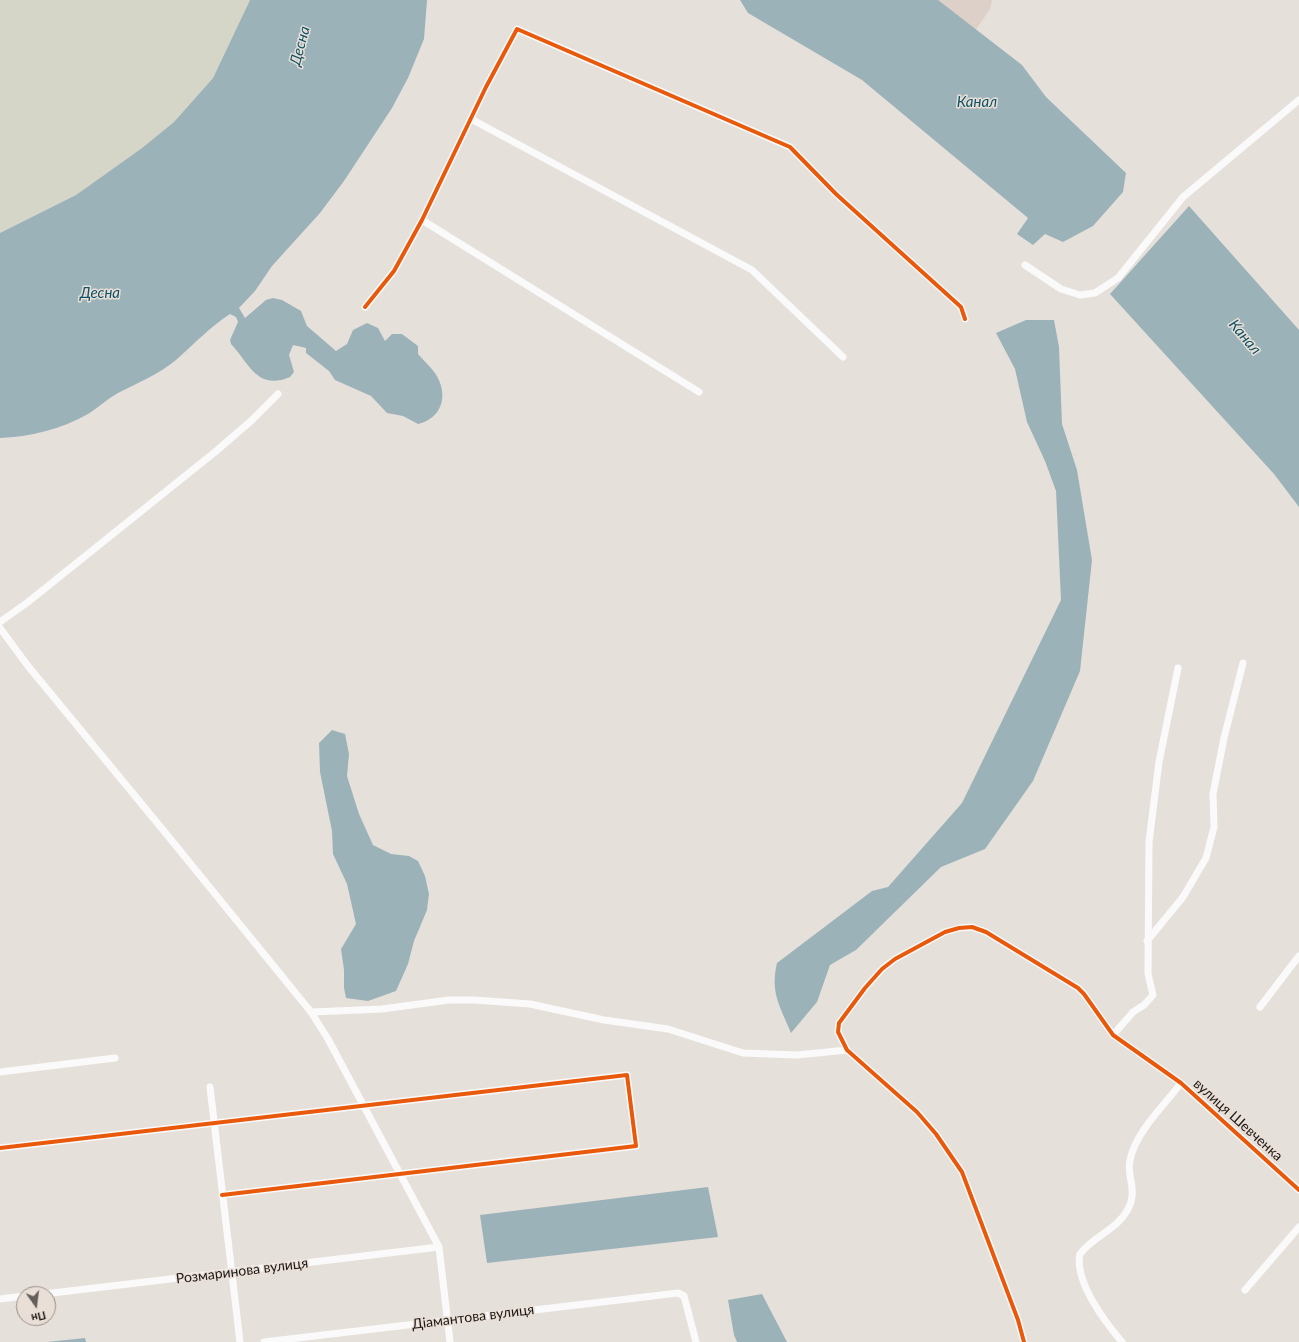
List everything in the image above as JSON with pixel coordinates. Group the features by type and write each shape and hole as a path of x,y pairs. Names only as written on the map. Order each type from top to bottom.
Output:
{"street":[{"path":"365,307 394,271 422,220 517,29 790,148 836,194 960,307 965,319"},
{"path":"1025,265 1061,289 1080,295 1095,293 1118,278 1183,196 1299,100"},
{"path":"472,119 752,270 843,357"},
{"path":"422,220 699,392"},
{"path":"0,622 28,602 215,452 251,422 278,394"},
{"path":"0,628 28,666 310,1012 328,1039 362,1106 439,1247 450,1342"},
{"path":"1147,941 1184,897 1198,875 1208,851 1214,827 1213,794 1224,738 1243,663"},
{"path":"1112,1035 1133,1012 1144,1005 1153,995 1148,974 1147,941 1149,842 1159,762 1178,668"},
{"name":"вулиця Шевченка","path":"847,1050 838,1032 839,1023 882,969 895,959 945,932 972,927 986,932 1078,988 1084,994 1112,1035 1181,1083 1299,1190"},
{"path":"1260,1007 1299,956"},
{"path":"310,1012 382,1009 449,1000 474,1000 530,1004 604,1020 668,1029 743,1053 797,1055 847,1050 917,1112 936,1134 962,1172 1011,1299 1024,1342"},
{"path":"0,1072 115,1058"},
{"path":"0,1148 627,1076 636,1146 222,1195"},
{"path":"1122,1342 1098,1312 1081,1278 1078,1260 1083,1250 1120,1220 1128,1210 1132,1199 1133,1185 1129,1164 1135,1146 1144,1130 1181,1083"},
{"path":"210,1087 240,1342"},
{"path":"1245,1290 1299,1227"},
{"name":"Розмаринова вулиця","path":"56,1293 439,1247"},
{"name":"Діамантова вулиця","path":"264,1342 681,1293 684,1296 696,1342"},
{"path":"0,1299 16,1297"}],"shaded area":[{"path":"0,0 250,0 213,78 174,122 142,148 76,195 0,233"},
{"path":"921,0 992,0 990,9 953,63"}],"water":[{"name":"Десна","path":"250,0 427,0 424,39 408,78 392,108 344,181 320,213 272,266 255,291 239,308 245,318 266,300 273,298 282,300 301,311 307,326 336,351 347,344 353,330 367,323 378,328 385,341 392,334 402,334 418,346 418,354 433,370 439,381 442,389 442,397 438,411 426,421 418,424 403,416 387,413 371,396 335,380 329,371 306,353 306,348 293,345 289,355 294,372 290,377 279,380 262,378 255,373 231,344 230,340 238,322 236,317 230,314 163,370 114,395 88,414 67,424 34,434 0,438 0,233 76,195 142,148 174,122 213,78"},
{"name":"Канал","path":"740,0 938,0 1022,65 1046,97 1126,173 1123,192 1093,226 1063,242 1045,234 1033,245 1017,234 1028,218 862,80 748,13"},
{"name":"Канал","path":"1189,206 1299,330 1299,507 1274,474 1110,294"},
{"path":"1026,320 1054,320 1059,347 1062,424 1077,470 1092,560 1080,671 1033,781 985,849 941,867 856,950 830,965 817,1002 791,1033 775,991 775,974 777,963 872,891 888,887 962,803 1061,600 1056,491 1045,461 1027,422 1015,369 996,333"},
{"path":"332,730 345,734 349,754 347,776 359,814 373,845 391,854 409,856 418,861 425,876 429,894 427,910 414,941 408,964 396,991 368,1001 346,998 344,988 344,970 341,949 356,924 347,884 333,854 332,831 320,772 319,743"},
{"path":"708,1187 718,1237 487,1263 480,1215"},
{"path":"762,1294 787,1342 737,1342 734,1335 728,1300"},
{"path":"85,1338 86,1342 47,1342"}],"cycle path":[{"path":"365,307 394,271 422,220 486,87 517,29 790,147 836,194 961,307 965,319"},
{"path":"1024,1342 1018,1320 962,1172 936,1134 917,1112 847,1050 838,1032 839,1023 865,988 882,969 895,959 945,932 959,928 972,927 986,932 1078,988 1084,994 1113,1035 1181,1083 1299,1190"},
{"path":"0,1148 627,1075 636,1146 222,1195"}]}
